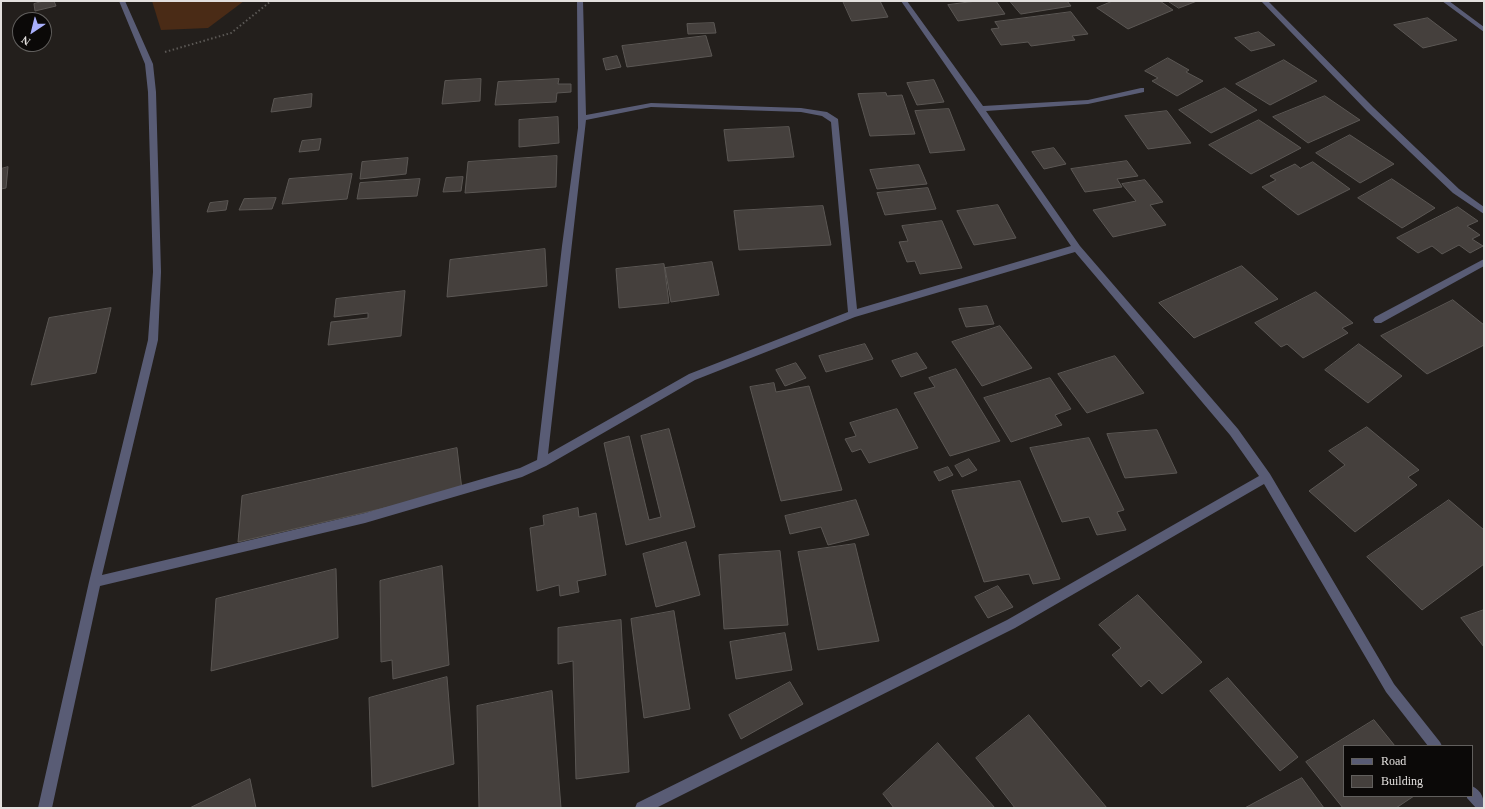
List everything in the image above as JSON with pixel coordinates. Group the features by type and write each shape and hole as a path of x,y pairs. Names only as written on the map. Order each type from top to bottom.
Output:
{"street":[{"path":"46,808 95,582 153,340 157,272 152,92 149,64 122,1"},
{"path":"542,462 566,246 582,128 580,1"},
{"path":"904,1 1077,248 1234,432 1266,476 1390,688 1435,745"},
{"path":"1264,1 1370,109 1456,190 1484,211"},
{"path":"1445,1 1484,30"},
{"path":"981,109 1088,102 1140,90"},
{"path":"582,118 651,105 801,110 824,114 835,121 853,314"},
{"path":"95,582 364,518 522,472 692,377 853,314 1077,248"},
{"path":"1378,320 1484,262"},
{"path":"642,808 1011,624 1266,476"},
{"path":"1473,794 1484,808"}],"path":[{"path":"146,57 231,33 271,1"}],"shaded area":[{"path":"152,1 244,1 208,28 161,30"}],"building":[{"path":"44,1 54,1 56,6 35,11 34,4"},
{"path":"843,1 880,1 888,17 852,21"},
{"path":"977,1 996,1 1005,14 958,21 948,5"},
{"path":"1010,1 1067,1 1071,6 1021,14"},
{"path":"1113,1 1160,1 1173,10 1128,29 1097,8"},
{"path":"1168,1 1197,1 1179,8"},
{"path":"1071,12 1088,34 1072,36 1075,40 1031,46 1028,42 1001,45 991,29 999,28 995,22"},
{"path":"1428,18 1457,40 1423,48 1394,25"},
{"path":"714,23 716,33 688,34 687,24"},
{"path":"1259,32 1275,45 1251,51 1235,38"},
{"path":"706,36 712,56 627,67 622,46"},
{"path":"617,56 621,67 606,70 603,59"},
{"path":"1168,58 1189,70 1186,72 1203,81 1177,96 1152,81 1158,78 1145,71"},
{"path":"1284,60 1317,81 1270,105 1236,84"},
{"path":"481,79 480,101 442,104 445,81"},
{"path":"559,79 558,84 571,84 571,92 557,93 556,102 495,105 498,82"},
{"path":"934,80 944,102 917,105 907,83"},
{"path":"1225,88 1257,110 1211,133 1179,110"},
{"path":"886,93 887,96 902,95 915,134 870,136 858,94"},
{"path":"312,94 311,107 271,112 274,99"},
{"path":"1325,96 1360,120 1308,143 1273,117"},
{"path":"949,109 965,150 930,153 915,111"},
{"path":"1167,111 1191,143 1148,149 1125,116"},
{"path":"558,117 559,143 519,147 519,120"},
{"path":"1259,120 1301,148 1251,174 1209,145"},
{"path":"789,127 794,157 728,161 724,130"},
{"path":"1350,135 1394,164 1360,183 1316,153"},
{"path":"321,139 319,150 299,152 302,141"},
{"path":"1054,148 1066,164 1044,169 1032,152"},
{"path":"557,156 556,187 465,193 468,162"},
{"path":"408,158 406,174 360,179 362,162"},
{"path":"1127,161 1138,176 1117,179 1122,187 1085,192 1071,169"},
{"path":"1313,162 1350,189 1298,215 1262,187 1276,180 1270,176 1295,164 1300,168"},
{"path":"919,165 927,184 877,189 870,170"},
{"path":"8,167 6,188 1,189 1,169"},
{"path":"352,174 347,199 282,204 289,179"},
{"path":"463,177 461,191 443,192 446,178"},
{"path":"420,179 417,196 357,199 360,183"},
{"path":"1392,179 1435,208 1402,228 1358,198"},
{"path":"1145,180 1163,202 1150,205 1166,225 1113,237 1093,210 1136,201 1122,184"},
{"path":"928,188 936,209 885,215 877,193"},
{"path":"276,198 272,209 239,210 244,199"},
{"path":"228,201 226,210 207,212 210,203"},
{"path":"998,205 1016,238 974,245 957,211"},
{"path":"823,206 831,245 739,250 734,211"},
{"path":"1458,207 1478,221 1467,226 1480,235 1472,239 1483,246 1470,253 1459,245 1442,254 1432,246 1418,253 1397,238"},
{"path":"942,221 962,268 920,274 915,261 907,262 899,242 908,241 902,226"},
{"path":"545,249 547,286 447,297 450,260"},
{"path":"712,262 719,295 671,302 665,268"},
{"path":"664,264 669,303 619,308 616,269"},
{"path":"1242,266 1278,299 1194,338 1159,303"},
{"path":"405,291 401,336 328,345 331,322 368,318 368,313 334,317 336,299"},
{"path":"1316,292 1353,323 1342,328 1348,333 1303,358 1287,344 1281,347 1255,323"},
{"path":"1453,300 1484,325 1484,345 1427,374 1381,336"},
{"path":"987,306 994,324 966,327 959,309"},
{"path":"111,308 96,373 31,385 49,318"},
{"path":"1000,326 1032,368 982,386 952,342"},
{"path":"865,344 873,359 826,372 819,356"},
{"path":"1359,344 1402,376 1368,403 1325,370"},
{"path":"917,353 927,368 901,377 892,361"},
{"path":"1115,356 1144,393 1087,413 1058,374"},
{"path":"796,363 806,378 785,386 776,370"},
{"path":"956,369 1000,441 950,456 914,393 935,387 929,378"},
{"path":"1050,378 1071,409 1055,415 1062,425 1011,442 984,398"},
{"path":"774,383 776,392 809,386 842,490 781,501 750,387"},
{"path":"897,409 918,448 869,463 861,449 852,452 845,439 856,436 850,423"},
{"path":"1367,427 1419,470 1408,477 1417,485 1355,532 1309,491 1345,465 1329,451"},
{"path":"669,429 695,527 626,545 604,443 629,436 649,520 661,517 641,436"},
{"path":"1157,430 1177,473 1125,478 1107,434"},
{"path":"1089,438 1124,510 1117,512 1126,530 1097,535 1089,517 1062,522 1030,448"},
{"path":"457,448 462,490 238,542 242,496"},
{"path":"969,459 977,470 962,477 955,466"},
{"path":"948,467 953,475 939,481 934,472"},
{"path":"1020,481 1060,579 1033,584 1029,574 984,582 952,491"},
{"path":"856,500 869,535 828,545 821,527 790,534 785,516"},
{"path":"1449,500 1484,530 1484,564 1422,610 1367,557"},
{"path":"578,508 579,517 596,513 606,575 577,581 579,592 560,596 559,585 537,591 530,528 544,525 543,516"},
{"path":"686,542 700,595 656,607 643,554"},
{"path":"855,544 879,641 818,650 798,552"},
{"path":"780,551 788,625 724,629 719,555"},
{"path":"442,566 449,665 393,679 392,660 381,662 380,581"},
{"path":"336,569 338,638 211,671 216,599"},
{"path":"998,586 1013,607 988,618 975,597"},
{"path":"1138,595 1202,662 1162,694 1149,680 1141,687 1112,655 1121,648 1099,625"},
{"path":"1484,610 1484,647 1461,618"},
{"path":"674,611 690,709 644,718 631,619"},
{"path":"621,620 629,772 576,779 573,661 558,664 558,628"},
{"path":"785,633 792,670 736,679 730,642"},
{"path":"447,677 454,764 372,787 369,698"},
{"path":"1228,678 1298,757 1280,771 1210,691"},
{"path":"790,682 803,704 741,739 729,715"},
{"path":"552,691 561,808 479,808 477,706"},
{"path":"1029,715 1107,808 1015,808 976,758"},
{"path":"1374,720 1394,745 1343,745 1343,797 1412,797 1396,808 1343,808 1306,762"},
{"path":"938,743 995,808 894,808 883,794"},
{"path":"1302,778 1324,808 1245,808"},
{"path":"250,779 256,808 190,808"}]}
